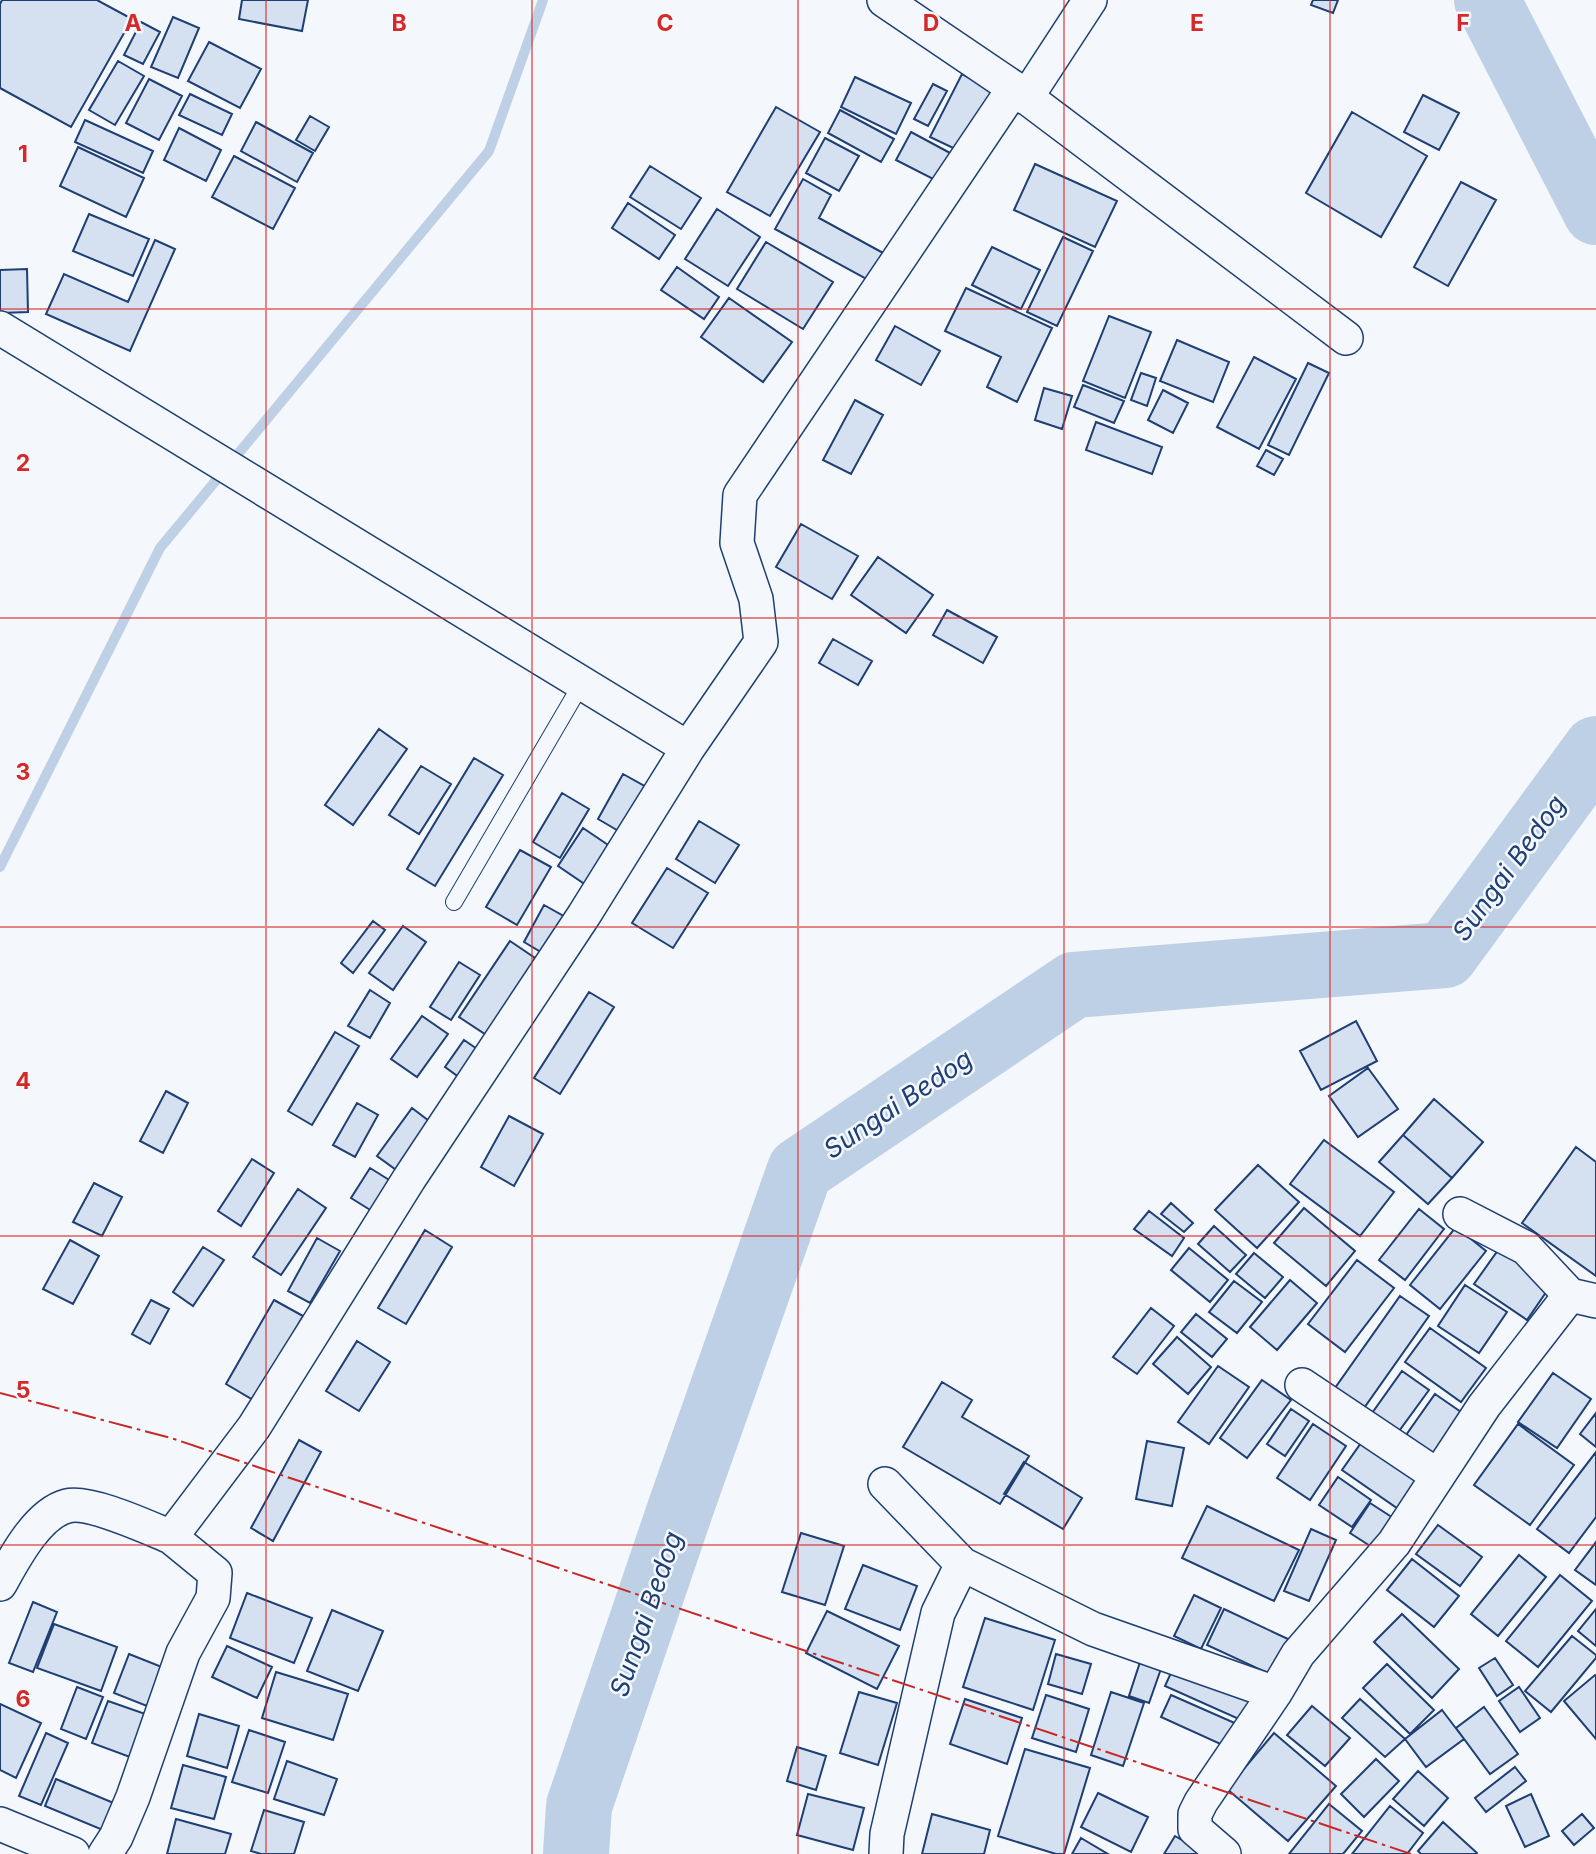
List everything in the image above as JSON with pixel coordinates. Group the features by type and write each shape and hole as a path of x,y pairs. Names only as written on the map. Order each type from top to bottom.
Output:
{"street":[{"path":"884,0 1020,93 1346,338"},
{"path":"171,1536 254,1427 409,1179 584,915 688,748 761,642 755,599 737,542 740,495 1020,93 1090,0"},
{"path":"0,328 688,748"},
{"path":"1224,1854 1195,1829 1195,1815 1201,1802 1275,1693 1298,1654 1394,1543 1484,1406 1583,1298 1526,1248 1460,1214"},
{"path":"1302,1385 1438,1476"},
{"path":"885,1484 962,1564 1093,1629 1275,1693"},
{"path":"0,1584 39,1523 67,1506 102,1509 171,1536 215,1573 214,1598 183,1653 132,1797 116,1837 105,1854"},
{"path":"886,1854 887,1835 938,1614 962,1564"},
{"path":"0,1824 73,1854"}],"lane":[{"path":"454,902 582,683"}],"building":[{"path":"2,0 97,0 132,19 71,127 0,88"},
{"path":"242,0 308,0 302,31 239,19"},
{"path":"1313,0 1338,0 1333,13 1311,5"},
{"path":"173,17 199,28 178,78 151,67"},
{"path":"141,22 160,32 143,64 124,55"},
{"path":"209,42 261,69 240,108 188,81"},
{"path":"118,61 144,76 115,125 89,110"},
{"path":"962,74 1001,94 968,155 930,137"},
{"path":"855,77 911,103 896,134 841,107"},
{"path":"149,79 182,96 159,140 126,123"},
{"path":"933,84 947,91 928,126 914,119"},
{"path":"190,94 232,114 222,135 179,115"},
{"path":"1423,95 1459,113 1439,150 1404,132"},
{"path":"776,107 820,132 770,216 727,192"},
{"path":"840,110 894,139 881,162 828,133"},
{"path":"1352,112 1427,156 1381,237 1306,193"},
{"path":"310,116 329,127 315,151 296,140"},
{"path":"85,120 153,151 143,173 75,142"},
{"path":"256,122 313,153 297,182 241,151"},
{"path":"179,128 221,150 206,181 164,160"},
{"path":"911,132 952,154 937,181 896,160"},
{"path":"825,138 859,156 839,191 806,173"},
{"path":"78,147 144,178 126,217 60,186"},
{"path":"234,156 295,188 273,229 212,197"},
{"path":"1035,164 1117,201 1095,247 1014,210"},
{"path":"650,166 701,198 681,229 630,197"},
{"path":"803,179 831,195 819,218 885,254 870,281 775,229"},
{"path":"1461,182 1496,200 1448,286 1414,267"},
{"path":"628,203 675,235 659,259 612,228"},
{"path":"717,209 760,237 728,286 685,259"},
{"path":"89,214 149,239 133,276 73,251"},
{"path":"1063,237 1093,251 1057,326 1027,312"},
{"path":"155,240 175,249 130,351 46,314 64,274 128,302"},
{"path":"766,242 833,282 803,329 737,289"},
{"path":"992,247 1040,270 1021,309 972,285"},
{"path":"677,267 719,297 704,319 661,290"},
{"path":"27,269 28,312 0,313 0,270"},
{"path":"966,288 1052,328 1017,402 987,387 1001,357 945,331"},
{"path":"729,298 792,342 763,382 701,337"},
{"path":"1109,316 1151,332 1125,398 1083,381"},
{"path":"895,326 940,351 921,385 876,360"},
{"path":"1177,340 1229,362 1213,402 1160,381"},
{"path":"1254,357 1296,379 1259,449 1217,427"},
{"path":"1308,363 1329,373 1289,455 1268,445"},
{"path":"1141,373 1156,378 1147,406 1131,400"},
{"path":"1083,385 1124,401 1114,423 1074,407"},
{"path":"1044,388 1072,396 1062,429 1035,420"},
{"path":"1163,390 1188,403 1173,433 1148,420"},
{"path":"855,400 883,415 851,474 823,460"},
{"path":"1096,422 1162,447 1152,474 1086,450"},
{"path":"1266,450 1283,459 1274,475 1257,466"},
{"path":"801,524 858,556 832,599 776,567"},
{"path":"878,557 933,595 906,633 851,595"},
{"path":"947,610 997,637 983,663 933,635"},
{"path":"833,639 872,661 858,685 819,663"},
{"path":"379,729 407,749 353,825 325,805"},
{"path":"474,758 503,775 435,886 407,869"},
{"path":"421,766 451,784 419,834 389,815"},
{"path":"623,774 648,788 622,833 598,819"},
{"path":"562,793 589,809 560,858 533,842"},
{"path":"699,821 739,845 715,883 676,859"},
{"path":"583,828 617,851 592,889 558,866"},
{"path":"520,850 551,867 517,925 486,907"},
{"path":"667,868 708,893 673,948 632,923"},
{"path":"544,905 567,918 546,955 524,942"},
{"path":"373,921 385,930 353,973 341,963"},
{"path":"403,926 426,942 393,990 369,973"},
{"path":"510,941 541,962 491,1038 459,1017"},
{"path":"459,962 480,975 451,1020 430,1007"},
{"path":"370,990 390,1003 370,1038 348,1026"},
{"path":"589,992 614,1007 560,1094 534,1078"},
{"path":"422,1016 448,1034 417,1077 391,1059"},
{"path":"1356,1021 1377,1061 1321,1090 1300,1051"},
{"path":"335,1032 359,1046 312,1125 288,1111"},
{"path":"464,1040 483,1053 463,1080 445,1067"},
{"path":"1368,1068 1398,1109 1358,1137 1329,1096"},
{"path":"166,1091 188,1103 163,1153 140,1141"},
{"path":"1434,1099 1483,1142 1452,1178 1403,1135"},
{"path":"357,1103 378,1115 355,1157 333,1145"},
{"path":"412,1108 433,1124 399,1172 377,1156"},
{"path":"509,1116 543,1134 514,1186 481,1167"},
{"path":"1403,1135 1452,1178 1428,1204 1379,1162"},
{"path":"1324,1140 1394,1192 1360,1236 1290,1184"},
{"path":"1576,1147 1596,1162 1596,1276 1522,1223"},
{"path":"252,1159 274,1173 241,1226 218,1211"},
{"path":"1258,1165 1299,1202 1257,1248 1215,1210"},
{"path":"370,1168 394,1183 375,1213 351,1198"},
{"path":"94,1183 122,1197 102,1236 73,1222"},
{"path":"298,1189 326,1208 281,1275 253,1257"},
{"path":"1171,1203 1193,1223 1184,1232 1161,1214"},
{"path":"1304,1208 1355,1251 1326,1286 1274,1243"},
{"path":"1419,1209 1444,1229 1405,1280 1379,1260"},
{"path":"1149,1211 1184,1238 1172,1256 1134,1229"},
{"path":"1214,1226 1246,1255 1230,1272 1198,1244"},
{"path":"1456,1227 1486,1251 1440,1309 1410,1285"},
{"path":"425,1230 452,1247 406,1324 378,1308"},
{"path":"317,1238 340,1251 310,1303 288,1291"},
{"path":"70,1240 99,1256 73,1304 43,1289"},
{"path":"1501,1246 1553,1282 1527,1320 1474,1284"},
{"path":"203,1247 224,1260 193,1306 173,1292"},
{"path":"1189,1248 1228,1280 1210,1302 1171,1270"},
{"path":"1254,1253 1283,1277 1265,1298 1236,1274"},
{"path":"1357,1260 1394,1288 1345,1352 1308,1324"},
{"path":"1290,1280 1317,1303 1277,1350 1250,1327"},
{"path":"1234,1281 1262,1302 1237,1333 1209,1312"},
{"path":"1465,1285 1507,1312 1479,1353 1438,1326"},
{"path":"1400,1296 1429,1316 1364,1408 1335,1388"},
{"path":"151,1300 169,1309 150,1344 132,1334"},
{"path":"274,1300 303,1316 255,1401 226,1384"},
{"path":"1151,1308 1174,1326 1137,1374 1113,1357"},
{"path":"1196,1314 1227,1339 1212,1357 1181,1332"},
{"path":"1430,1328 1486,1368 1461,1402 1405,1362"},
{"path":"1177,1337 1211,1367 1188,1394 1153,1364"},
{"path":"357,1341 390,1362 359,1411 326,1391"},
{"path":"1218,1366 1249,1387 1209,1444 1178,1422"},
{"path":"1402,1371 1429,1390 1391,1442 1365,1423"},
{"path":"1553,1373 1591,1399 1557,1448 1518,1422"},
{"path":"1262,1380 1291,1400 1247,1458 1220,1438"},
{"path":"942,1382 972,1400 962,1417 1029,1456 1000,1504 903,1447"},
{"path":"1435,1394 1474,1421 1439,1472 1399,1445"},
{"path":"1291,1409 1309,1421 1285,1456 1267,1444"},
{"path":"1596,1413 1596,1447 1580,1434"},
{"path":"1313,1424 1346,1446 1310,1500 1277,1478"},
{"path":"1518,1424 1574,1465 1530,1525 1474,1485"},
{"path":"1368,1433 1432,1478 1407,1515 1342,1470"},
{"path":"299,1440 321,1452 273,1541 251,1528"},
{"path":"1147,1441 1184,1448 1172,1506 1136,1499"},
{"path":"1596,1452 1596,1517 1569,1553 1537,1529"},
{"path":"1024,1462 1082,1498 1063,1529 1004,1494"},
{"path":"1338,1477 1371,1500 1352,1527 1319,1505"},
{"path":"1370,1503 1401,1523 1381,1553 1350,1533"},
{"path":"1207,1506 1299,1550 1274,1601 1182,1558"},
{"path":"1438,1525 1482,1557 1460,1586 1416,1554"},
{"path":"1311,1529 1336,1540 1309,1601 1284,1591"},
{"path":"801,1533 844,1546 825,1605 782,1592"},
{"path":"1596,1542 1596,1585 1575,1570"},
{"path":"1519,1555 1546,1577 1498,1636 1471,1614"},
{"path":"1412,1559 1459,1596 1434,1627 1387,1590"},
{"path":"863,1565 917,1586 900,1630 845,1609"},
{"path":"1560,1575 1592,1601 1538,1667 1506,1641"},
{"path":"247,1593 312,1618 294,1663 230,1638"},
{"path":"1194,1595 1221,1608 1201,1649 1174,1636"},
{"path":"33,1602 57,1612 33,1672 9,1663"},
{"path":"1224,1609 1288,1639 1272,1675 1207,1645"},
{"path":"1596,1609 1596,1646 1578,1631"},
{"path":"332,1610 383,1631 358,1691 307,1671"},
{"path":"827,1611 899,1646 877,1689 806,1653"},
{"path":"1402,1614 1459,1669 1432,1698 1374,1642"},
{"path":"985,1618 1055,1640 1033,1710 963,1687"},
{"path":"54,1624 117,1647 101,1691 37,1668"},
{"path":"1572,1636 1596,1655 1596,1658 1551,1712 1525,1691"},
{"path":"227,1646 272,1667 257,1698 212,1677"},
{"path":"129,1654 172,1671 157,1710 114,1693"},
{"path":"1056,1654 1091,1664 1082,1694 1048,1684"},
{"path":"1495,1658 1513,1685 1497,1696 1479,1668"},
{"path":"1141,1659 1162,1666 1149,1703 1129,1696"},
{"path":"1175,1664 1251,1698 1241,1720 1165,1686"},
{"path":"1387,1664 1434,1710 1410,1734 1363,1688"},
{"path":"276,1672 348,1694 333,1740 262,1718"},
{"path":"1596,1676 1596,1739 1564,1701"},
{"path":"77,1687 103,1697 86,1739 61,1729"},
{"path":"1519,1687 1540,1718 1520,1732 1499,1701"},
{"path":"859,1692 897,1703 878,1765 840,1753"},
{"path":"1111,1692 1144,1703 1123,1766 1091,1755"},
{"path":"1046,1695 1089,1709 1076,1752 1032,1738"},
{"path":"1171,1695 1237,1724 1227,1747 1161,1717"},
{"path":"965,1699 1022,1718 1007,1764 950,1744"},
{"path":"1360,1699 1405,1739 1385,1757 1342,1718"},
{"path":"108,1701 154,1717 138,1760 92,1743"},
{"path":"0,1704 41,1723 16,1778 0,1770"},
{"path":"1312,1706 1350,1738 1325,1766 1287,1735"},
{"path":"1484,1707 1518,1754 1490,1774 1456,1728"},
{"path":"1442,1710 1464,1739 1426,1767 1405,1739"},
{"path":"199,1714 239,1726 227,1768 187,1756"},
{"path":"249,1730 285,1742 268,1793 232,1782"},
{"path":"46,1733 68,1743 41,1805 19,1796"},
{"path":"1274,1733 1336,1786 1288,1841 1227,1789"},
{"path":"797,1747 826,1756 816,1790 787,1781"},
{"path":"1025,1749 1090,1768 1064,1854 1056,1854 998,1836"},
{"path":"1376,1759 1399,1781 1364,1817 1341,1794"},
{"path":"287,1761 337,1779 324,1815 274,1799"},
{"path":"183,1765 226,1777 214,1819 171,1808"},
{"path":"1515,1767 1526,1781 1486,1812 1475,1798"},
{"path":"1418,1771 1448,1798 1424,1826 1393,1799"},
{"path":"56,1779 121,1806 110,1833 45,1806"},
{"path":"1098,1793 1148,1817 1131,1852 1081,1827"},
{"path":"808,1794 864,1808 853,1850 797,1835"},
{"path":"1531,1794 1549,1836 1525,1847 1506,1806"},
{"path":"1329,1804 1362,1831 1343,1854 1289,1854"},
{"path":"1390,1806 1423,1833 1407,1854 1352,1854"},
{"path":"264,1810 304,1822 294,1854 261,1854 251,1851"},
{"path":"932,1814 990,1830 984,1854 922,1854"},
{"path":"1582,1814 1594,1828 1574,1845 1562,1831"},
{"path":"176,1819 231,1834 225,1854 167,1854"},
{"path":"1443,1822 1477,1853 1421,1854 1418,1851"},
{"path":"1175,1836 1206,1854 1164,1854"},
{"path":"1081,1838 1108,1854 1072,1854"}],"waterway":[{"path":"0,867 160,548 489,151 543,0"},
{"name":"Sungai Bedog","path":"1487,0 1596,212"},
{"name":"Sungai Bedog","path":"576,1854 579,1806 800,1170 1074,985 1445,955 1596,749"}],"power":[{"path":"0,1393 171,1438 1411,1854"}]}
